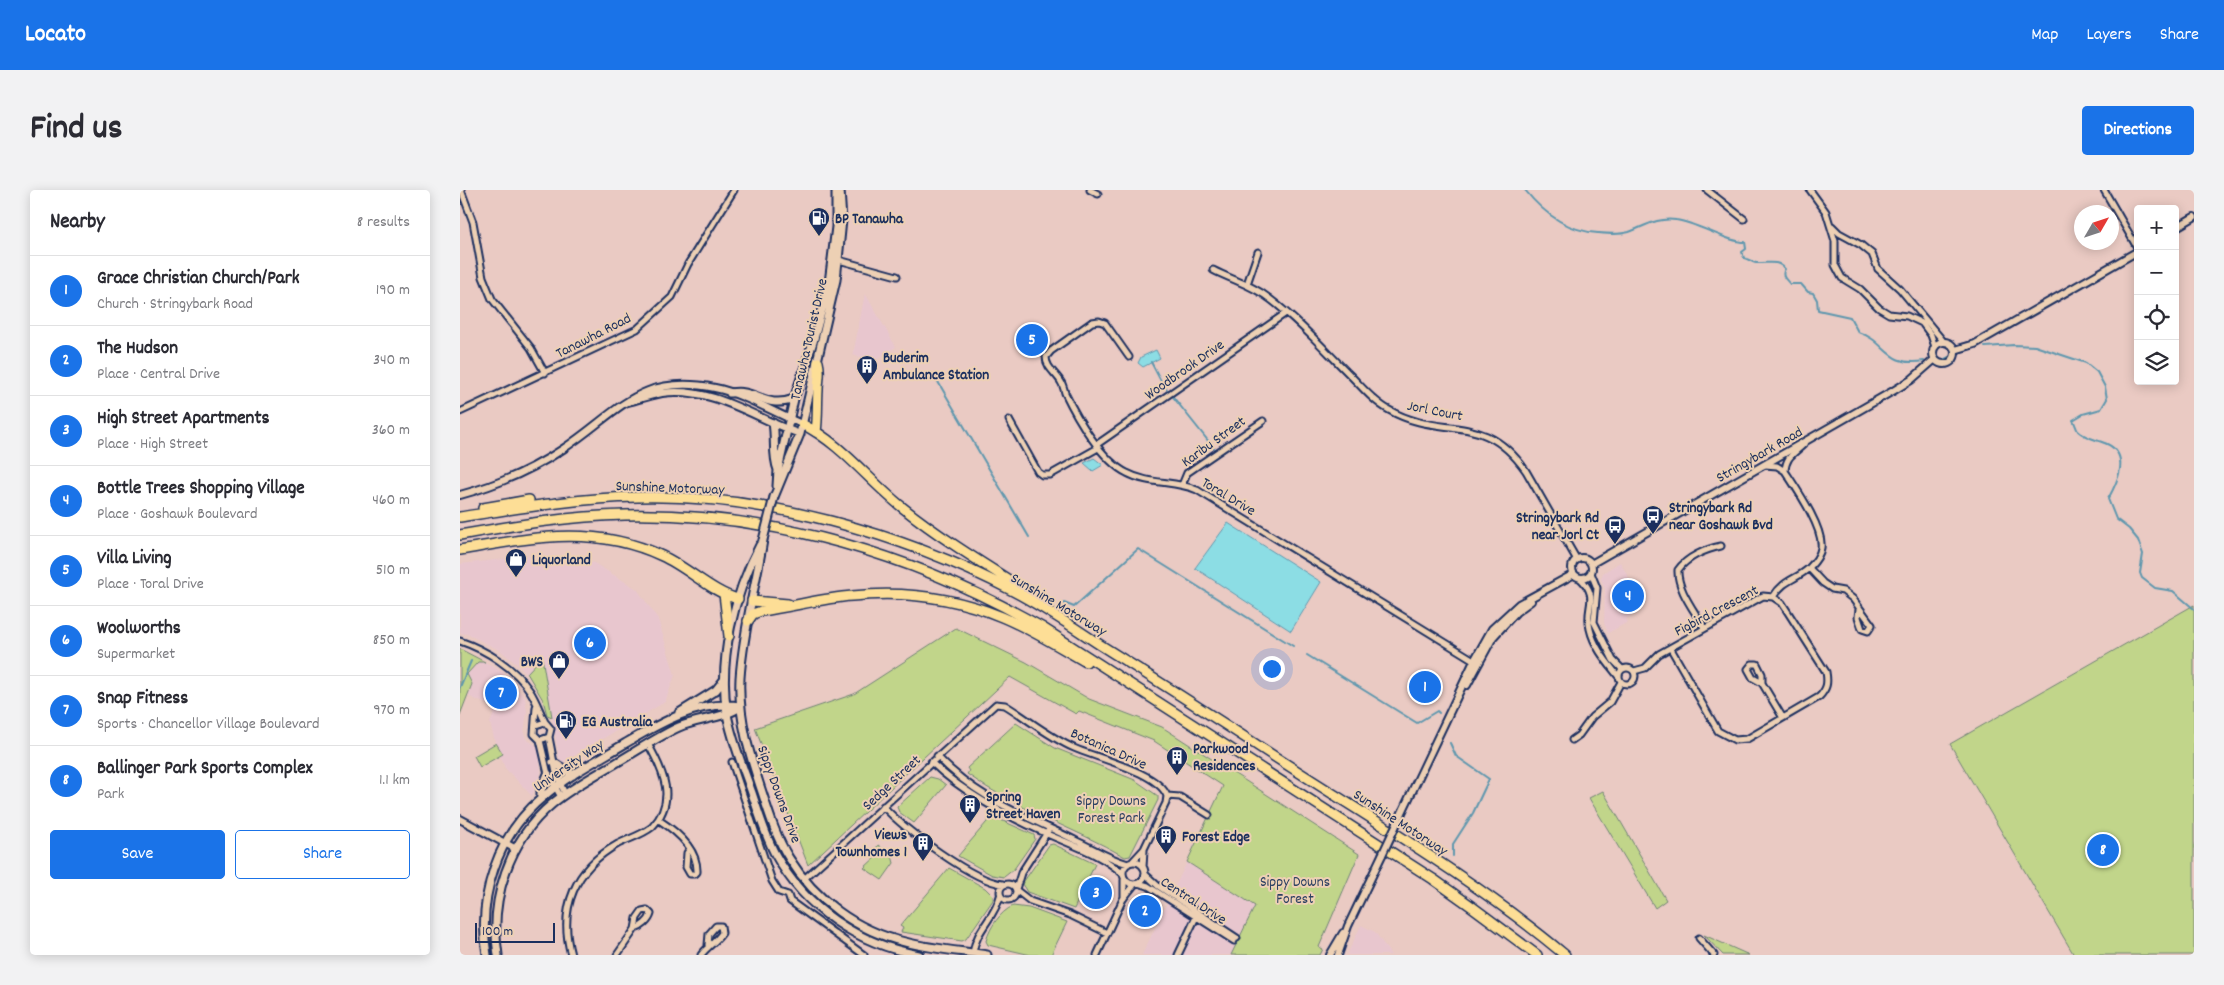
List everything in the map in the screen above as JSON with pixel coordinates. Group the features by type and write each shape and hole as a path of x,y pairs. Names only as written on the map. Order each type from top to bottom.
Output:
{"highway":[{"path":"816,432 821,372 818,362"},
{"path":"802,424 816,432 920,521 1054,608 1132,664"},
{"path":"460,511 574,495 612,498"},
{"name":"Sunshine Motorway","path":"460,517 558,502 612,498 674,498 760,507 842,524 888,538 953,562 1012,591 1132,664 1472,885 1565,955"},
{"name":"Sunshine Motorway","path":"460,535 520,524 590,517 652,515 737,522 824,538 872,551 916,566 1007,607 1043,628 1433,879 1537,955"},
{"path":"460,550 544,537 586,536 602,538 630,544 662,556 689,570 724,594 738,599"},
{"path":"724,594 729,636"},
{"path":"748,621 753,614 762,610 849,596 893,594 917,596 968,605 1018,624 1158,702"},
{"path":"752,601 798,604"}],"main road":[{"name":"Tanawha Tourist Drive","path":"777,489 778,470 794,399 813,342 836,259 836,190"},
{"name":"Tanawha Tourist Drive","path":"752,601 763,540 774,497 800,434 818,362 842,220 840,190"},
{"path":"730,393 742,391 775,403 794,399"},
{"path":"773,423 776,437 774,460 778,470"},
{"name":"Tanawha Tourist Drive","path":"738,599 752,561 763,540"},
{"path":"738,599 752,601"},
{"name":"Sippy Downs Drive","path":"738,599 729,636 726,672 727,713 733,738 770,843 797,885 829,917 851,931 891,949 919,955"},
{"name":"Sippy Downs Drive","path":"752,601 740,675 740,706 749,754 770,816 788,858 804,879 836,910 870,930 906,943 987,955"},
{"path":"661,723 718,689 723,682 726,672"},
{"name":"University Way","path":"487,955 484,924 486,898 494,868 505,843 516,825 541,798 572,775 661,723 701,708 726,704 740,706"},
{"name":"University Way","path":"498,955 496,928 498,898 506,870 516,849 534,822 563,795 648,744 686,724 727,713 740,706"},
{"path":"642,734 648,744"},
{"path":"553,762 572,775"},
{"path":"541,798 541,790 548,774"},
{"path":"797,885 804,879"}],"street":[{"path":"461,190 473,222 483,277 492,300 531,348 545,373"},
{"name":"Tanawha Road","path":"460,412 637,329 672,298 688,264 734,190"},
{"path":"1090,190 1098,194"},
{"path":"1708,190 1744,219"},
{"path":"1810,190 1826,212 1831,225 1835,241 1835,265 1842,278 1860,288 1880,308 1889,314 1908,316 1922,323 1931,335 1935,347 1933,353 1935,359 1940,364 1950,363 1955,358 1955,350 1951,344 1944,342 1900,289 1878,269 1872,254 1861,245 1839,233 1831,225"},
{"path":"2104,190 2134,243"},
{"path":"2179,226 2194,217"},
{"path":"1246,284 1258,252"},
{"path":"1955,350 1974,344 2134,252"},
{"path":"836,259 897,276"},
{"name":"Jorl Court","path":"1213,270 1246,284 1270,299 1387,409 1413,420 1470,430 1490,436 1505,447 1518,458 1577,560"},
{"name":"Woodbrook Drive","path":"1010,420 1038,472 1042,475 1050,475 1097,446 1286,313"},
{"name":"Toral Drive","path":"1129,357 1105,323 1099,320 1092,322 1051,351 1046,357 1049,366 1061,381 1065,392 1097,446 1108,460 1128,474 1144,480 1182,485 1197,490 1477,662"},
{"path":"1935,347 1944,342"},
{"name":"Stringybark Road","path":"1591,564 1911,380 1935,359"},
{"path":"460,495 493,485 534,466 563,449 638,394 666,385 703,386 730,393 802,424"},
{"path":"622,404 661,393 692,393 719,399 800,434"},
{"name":"Karibu Street","path":"1182,485 1187,473 1262,421"},
{"path":"1785,471 1788,457 1806,441"},
{"path":"1765,465 1777,466 1785,471 1819,530 1821,548 1818,556 1809,568 1779,586 1773,597"},
{"path":"1704,628 1681,587 1678,570 1686,561 1707,550 1722,546"},
{"path":"1577,560 1586,560 1591,564 1591,573 1597,588 1594,622 1613,660 1622,670 1628,668 1634,671 1635,678 1631,684 1625,684 1619,679 1596,645 1590,628 1589,615 1592,602 1590,589 1577,576 1573,568 1577,560"},
{"path":"1809,568 1823,583 1843,591 1853,598 1859,609"},
{"path":"1330,955 1348,926 1456,702 1477,662 1493,637 1516,612 1542,592 1577,576 1586,577 1591,573"},
{"name":"Figbird Crescent","path":"1634,671 1645,668 1659,654 1763,596 1773,597 1782,603 1826,672 1828,681 1825,691 1819,697 1747,739 1736,740 1726,737 1718,731 1671,649"},
{"path":"460,641 482,651 511,670 529,690 536,707 551,729 549,737 557,786"},
{"path":"1572,740 1579,736 1592,717 1610,702 1622,670"},
{"path":"1762,683 1783,718"},
{"name":"Sedge Street","path":"804,879 996,704"},
{"name":"Botanica Drive","path":"996,704 1005,705 1073,748 1140,773 1161,786 1167,796 1180,797 1209,815"},
{"path":"536,707 534,734 540,740 548,774 563,795"},
{"path":"536,725 545,722"},
{"path":"540,740 549,737"},
{"path":"571,955 566,937 566,918 570,899 578,882 590,866 602,855 619,844 643,834 659,820 666,805 667,793 657,760 648,744"},
{"path":"937,756 955,774 981,793 1110,864 1129,884 1137,884"},
{"path":"732,762 772,881 779,892 788,895 791,902 864,955"},
{"path":"931,762 970,793 994,808 1114,860 1138,864 1143,868"},
{"path":"1124,899 1124,869 1144,849 1166,803 1167,796"},
{"path":"883,806 898,820 953,861 986,880 1000,895 1009,900 1030,901 1070,915 1107,933"},
{"path":"460,819 516,849"},
{"path":"659,820 671,828 690,850"},
{"path":"994,911 1015,896 1021,873 1048,831"},
{"path":"1097,955 1124,899 1143,880 1145,874 1143,868 1144,849"},
{"path":"973,953 977,935 994,911 1000,895 1000,888 1021,873"},
{"name":"Central Drive","path":"1145,874 1197,915"},
{"path":"986,880 1011,884 1030,901"},
{"name":"Central Drive","path":"1137,884 1148,886 1236,939"},
{"path":"788,895 797,885"},
{"path":"1178,955 1197,915"},
{"path":"1338,955 1348,926"},
{"path":"617,955 635,929"},
{"path":"1699,938 1714,955"},
{"path":"701,955 708,945"}],"shaded area":[{"path":"865,293 896,347 875,360 853,355"},
{"path":"540,555 566,557 594,563 637,589 658,619 675,675 665,702 560,764 542,658 527,673 501,651 467,634 460,633 460,564"},
{"path":"1620,562 1633,585 1631,586 1638,602 1629,607 1633,615 1626,619 1628,622 1608,633 1604,623 1605,589 1601,579 1603,573"},
{"path":"478,662 485,662 504,673 525,698 527,711 524,733 526,739 537,746 539,750 541,773 532,796 505,768 490,723 494,713 489,703 486,704 468,696 472,684 467,674"},
{"path":"1187,862 1255,906 1231,955 1142,955"},
{"path":"1361,925 1375,932 1391,955 1347,955"}],"green space":[{"path":"2194,605 2194,955 2074,955 1950,744"},
{"name":"Sippy Downs Forest","path":"956,628 1026,662 1089,699 1162,727 1359,854 1319,947 1323,949 1320,955 1231,955 1255,906 1187,862 1223,786 1154,741 1079,711 1076,714 1010,677 808,865 755,728 854,694"},
{"path":"460,649 485,662 478,662 467,674 472,684 460,715"},
{"path":"542,657 552,717 547,715 543,700 527,673"},
{"name":"Sippy Downs Forest Park","path":"1016,723 1055,748 1135,780 1158,796 1158,800 1130,856 1125,857 1024,808 967,774 969,771 967,768"},
{"path":"496,743 503,754 480,767 474,756"},
{"path":"930,777 938,779 946,785 914,823 899,812 897,807"},
{"path":"1603,791 1666,900 1655,908 1589,798"},
{"path":"992,816 1034,835 1035,839 1014,869 1004,877 992,875 958,856"},
{"path":"1053,844 1095,864 1074,909 1027,892 1022,884 1049,845"},
{"path":"878,845 892,856 894,863 882,880 864,868 880,853 876,849"},
{"path":"949,868 985,888 993,896 993,900 966,939 962,941 901,932 903,928 900,926"},
{"path":"1013,906 1029,908 1067,922 1051,955 1031,955 988,945 986,941 993,925 1004,912"},
{"path":"1704,935 1749,955 1723,955"}],"water":[{"path":"1156,350 1160,358 1143,367 1138,363 1141,357"},
{"path":"1094,458 1103,465 1093,471 1084,463"},
{"path":"1228,523 1321,582 1291,631 1195,568"}],"waterway":[{"path":"1525,190 1548,214 1566,225 1587,232 1621,234 1657,221 1669,219 1685,222 1730,239 1745,242 1746,249 1742,252 1744,258 1756,263 1775,263 1782,266 1785,269 1784,277 1790,284 1801,284 1808,292 1813,293 1817,300 1818,310 1850,317 1858,332 1868,336 1894,357 1902,361 1924,361"},
{"path":"1985,347 2035,346 2086,363 2097,372 2105,387 2107,399 2101,409 2083,414 2073,420 2078,431 2107,444 2119,455 2120,470 2108,499 2116,519 2129,529 2138,540 2143,554 2140,573 2142,578 2155,588 2173,591 2194,609"},
{"path":"1943,360 1949,357"},
{"path":"1151,362 1162,383 1217,452"},
{"path":"934,375 1029,537"},
{"path":"1059,606 1064,603 1074,607 1138,549 1293,646"},
{"path":"1307,655 1417,723 1437,711 1439,713"},
{"path":"460,687 471,661"},
{"path":"1450,743 1456,756 1489,779 1473,813 1453,844 1453,856"}],"place":[{"name":"BP Tanawha","path":"819,237"},
{"name":"Villa Living","path":"1032,340"},
{"name":"Buderim Ambulance Station","path":"867,385"},
{"name":"Stringybark Rd near Goshawk Bvd","path":"1653,535"},
{"name":"Stringybark Rd near Jorl Ct","path":"1615,545"},
{"name":"Liquorland","path":"516,578"},
{"name":"Bottle Trees Shopping Village","path":"1628,596"},
{"name":"Woolworths","path":"590,643"},
{"name":"BWS","path":"559,680"},
{"name":"Grace Christian Church/Park","path":"1425,687"},
{"name":"Snap Fitness","path":"501,693"},
{"name":"EG Australia","path":"566,740"},
{"name":"Parkwood Residences","path":"1177,776"},
{"name":"Spring Street Haven","path":"970,824"},
{"name":"Ballinger Park Sports Complex","path":"2103,850"},
{"name":"Forest Edge","path":"1166,855"},
{"name":"Views Townhomes 1","path":"923,862"},
{"name":"High Street Apartments","path":"1096,893"},
{"name":"The Hudson","path":"1145,911"}]}
